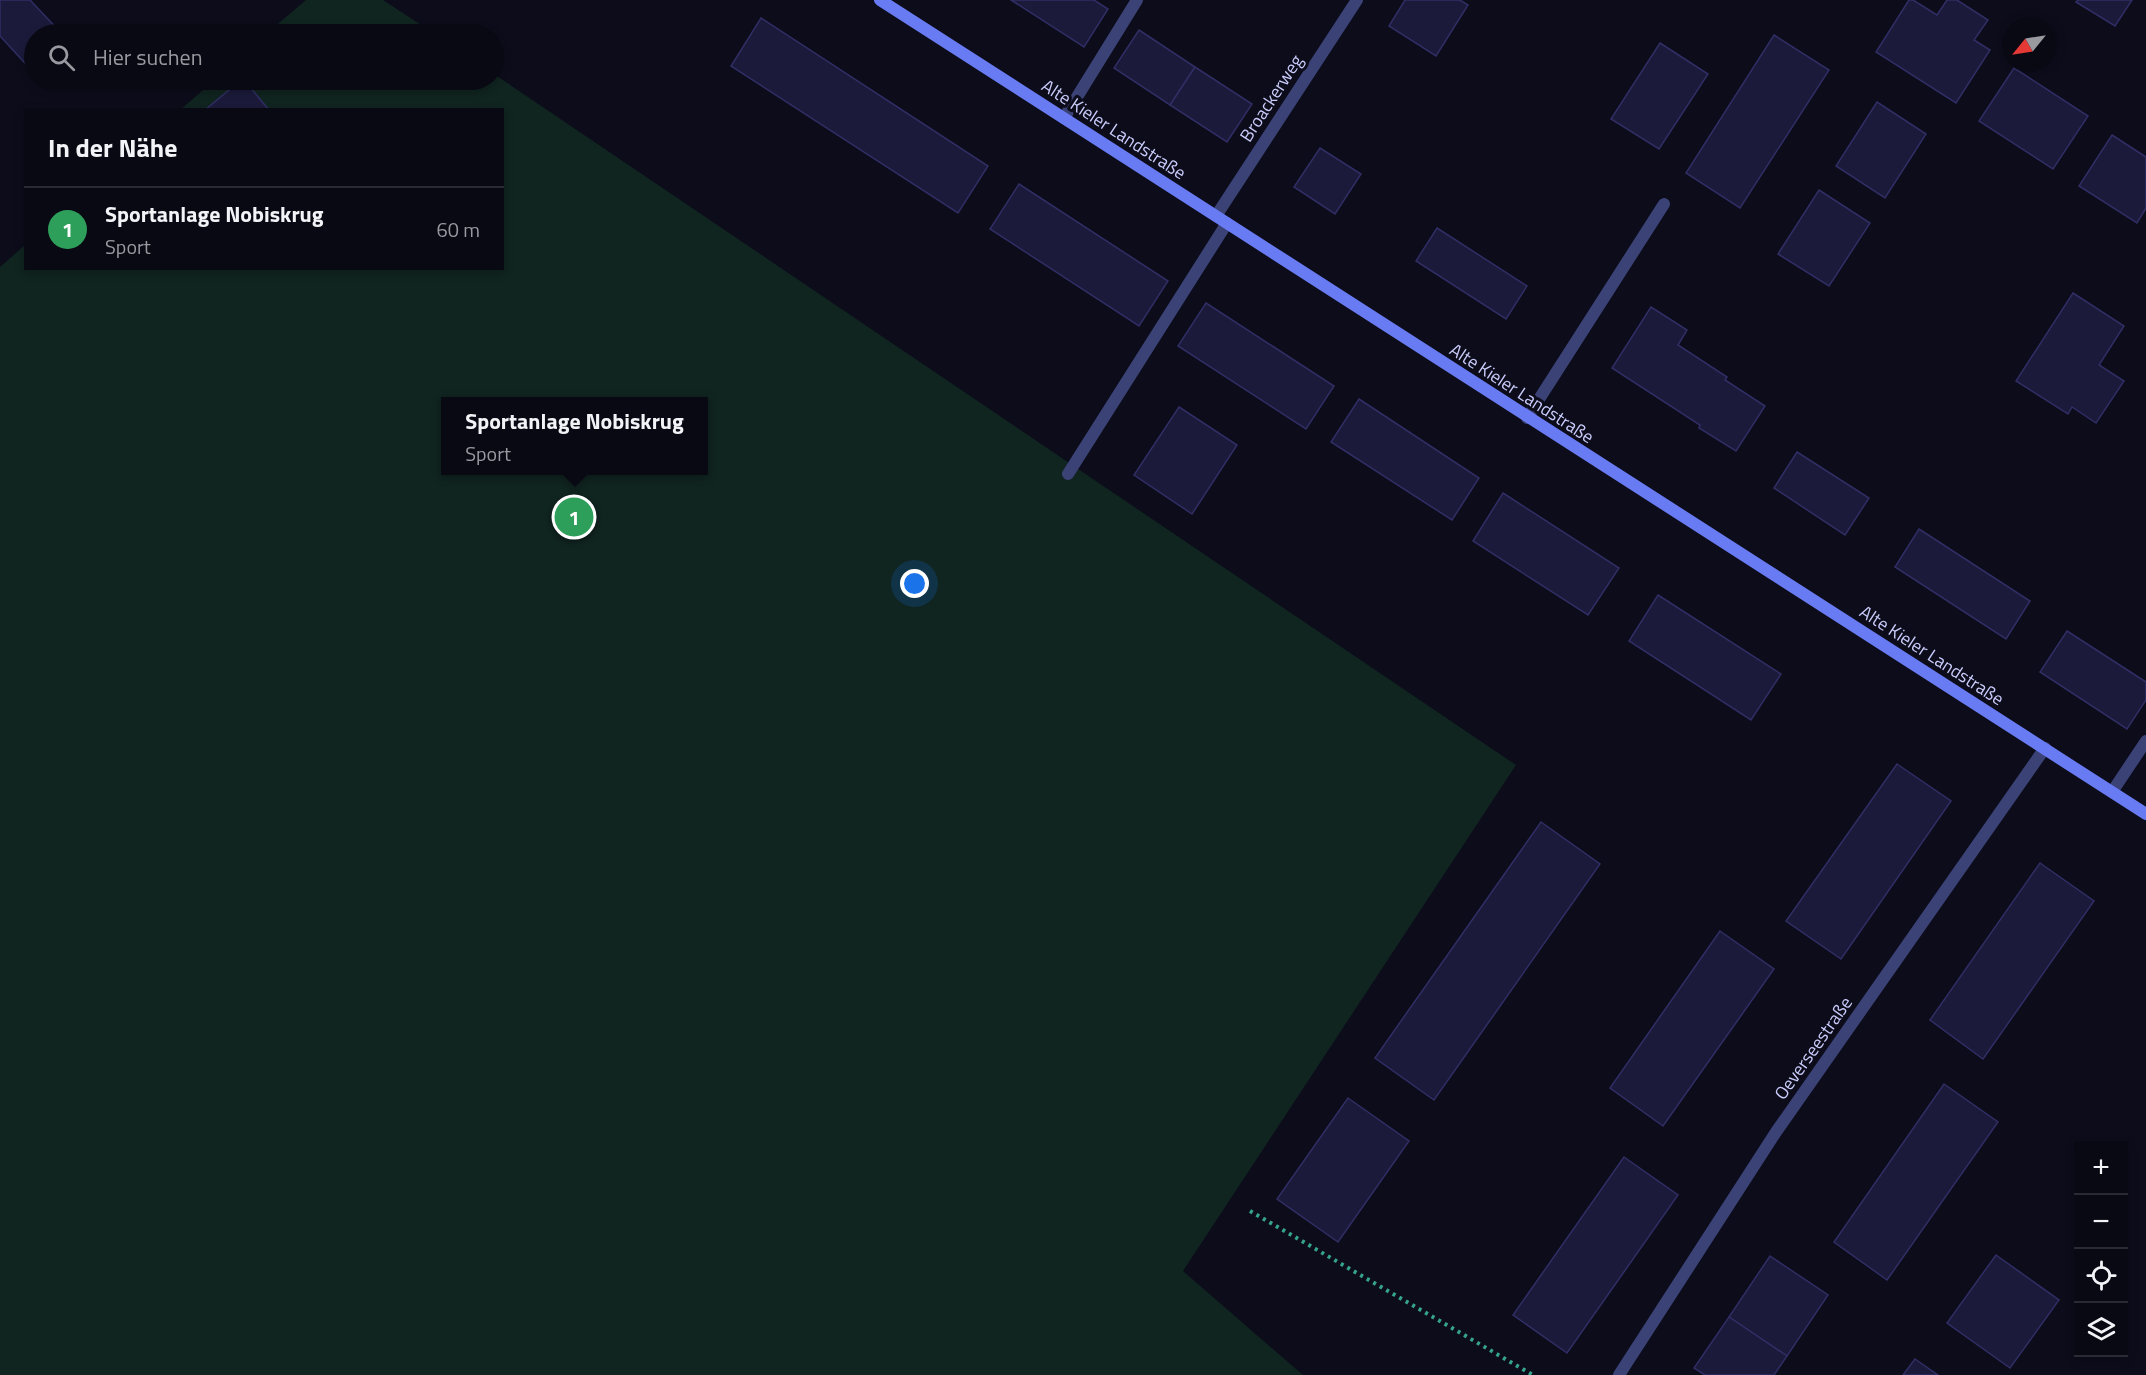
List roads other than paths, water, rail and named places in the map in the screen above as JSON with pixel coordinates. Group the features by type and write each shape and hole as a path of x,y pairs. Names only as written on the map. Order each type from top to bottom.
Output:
{"street":[{"name":"Alte Kieler Landstraße","path":"880,0 2146,814"},
{"path":"1064,118 1137,0"},
{"name":"Broackerweg","path":"1216,216 1357,0"},
{"path":"1527,418 1664,204"},
{"path":"1068,474 1227,224"},
{"path":"2112,792 2146,741"},
{"name":"Oeverseestraße","path":"1619,1375 1776,1132 2045,748"}],"place":[{"name":"Sportanlage Nobiskrug","path":"574,517"}]}
